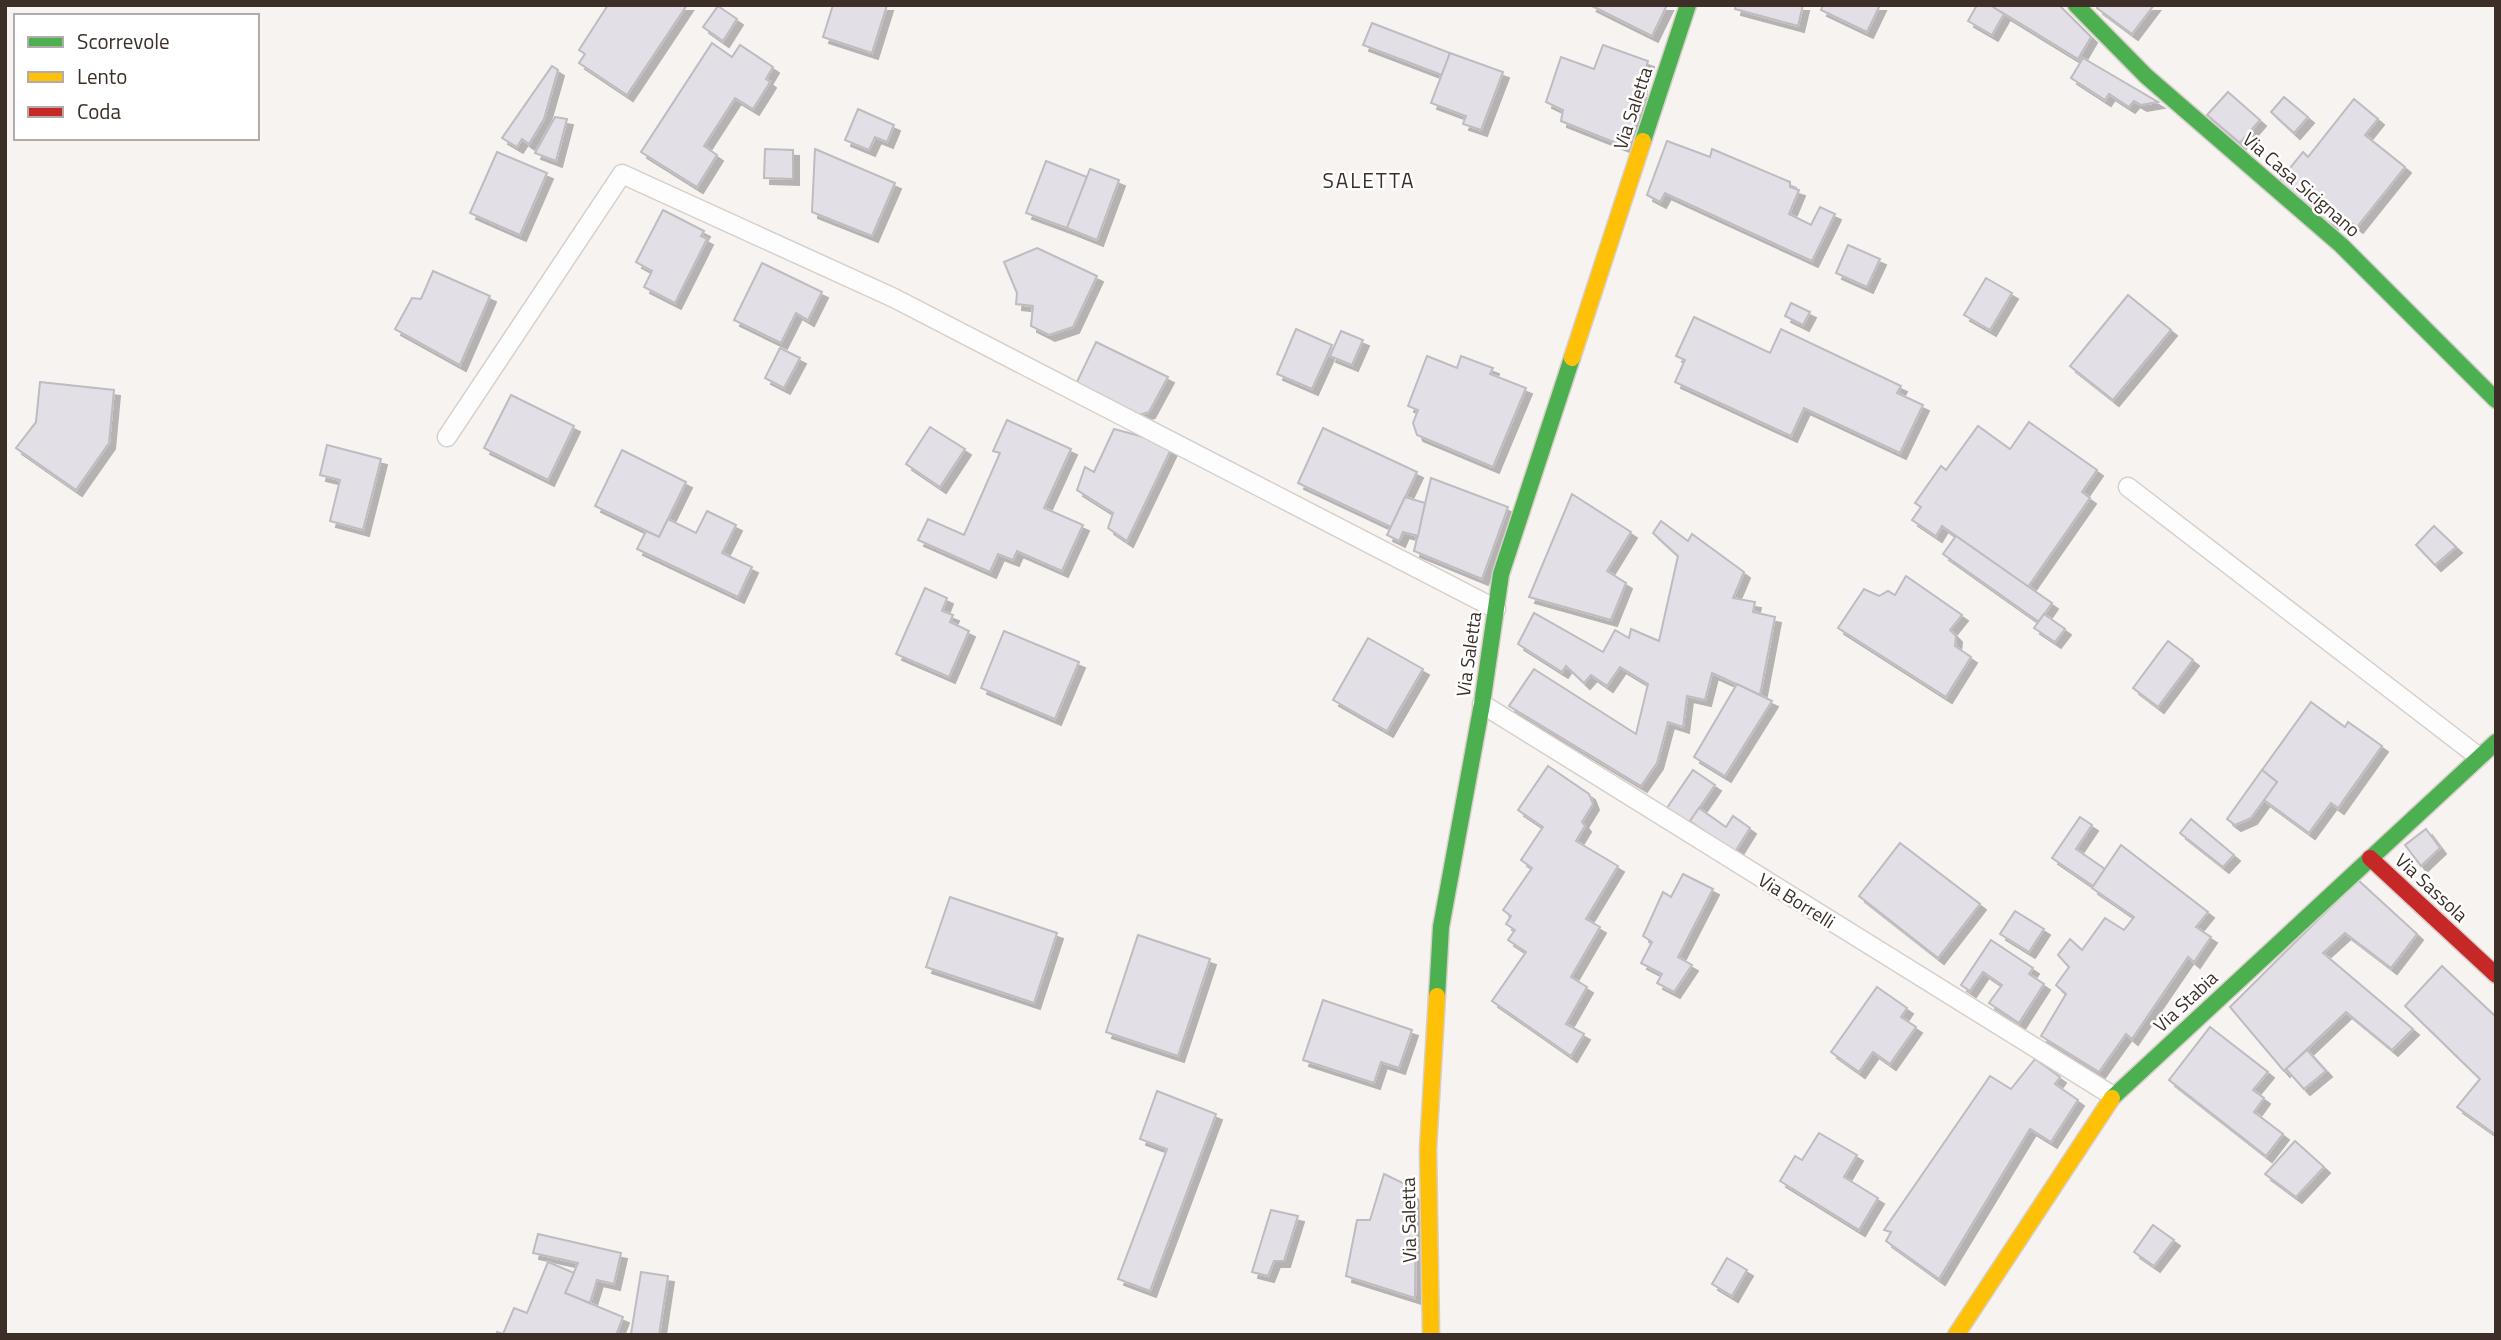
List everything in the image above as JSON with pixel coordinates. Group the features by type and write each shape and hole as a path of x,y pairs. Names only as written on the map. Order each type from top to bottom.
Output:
{"street":[{"name":"Via Saletta","path":"1431,1335 1428,1149 1441,926 1505,561 1688,5"},
{"name":"Via Casa Sicignano","path":"2076,5 2146,76 2341,245 2496,400"},
{"name":"Via Stabia","path":"1959,1334 2113,1096 2496,742"},
{"name":"Via Sassola","path":"2370,858 2496,975"}],"lane":[{"path":"447,437 622,174 894,298 1496,609"},
{"path":"2128,487 2479,757"},
{"name":"Via Borrelli","path":"1482,704 2113,1096"}],"building":[{"path":"608,5 687,5 627,95 579,63 585,54 579,50"},
{"path":"833,5 887,5 872,53 823,37"},
{"path":"1590,5 1667,5 1652,36"},
{"path":"1736,5 1803,5 1798,26 1735,9"},
{"path":"1823,5 1880,5 1867,32 1821,10"},
{"path":"1977,5 1990,5 2004,14 1992,35 1968,21"},
{"path":"1990,5 2059,5 2091,37 2078,59"},
{"path":"2099,5 2154,5 2132,34 2097,8"},
{"path":"718,6 737,19 723,41 703,27"},
{"path":"1372,23 1450,53 1442,75 1363,45"},
{"path":"712,43 732,57 740,45 773,67 766,79 770,82 753,109 735,98 704,146 717,155 697,187 641,152"},
{"path":"1603,45 1648,61 1639,91 1647,94 1626,147 1561,121 1563,110 1546,102 1561,57 1594,69"},
{"path":"1450,53 1503,72 1481,130 1463,124 1466,116 1431,103"},
{"path":"2083,58 2158,102 2141,105 2134,101 2129,107 2109,94 2105,100 2071,78"},
{"path":"552,66 558,70 544,119 529,144 522,139 517,147 502,138"},
{"path":"2228,92 2260,120 2240,143 2207,115"},
{"path":"2284,97 2308,117 2294,133 2271,112"},
{"path":"2354,99 2378,119 2365,135 2405,167 2357,227 2339,214 2330,226 2277,184 2303,152 2308,157"},
{"path":"858,109 894,125 887,142 875,137 869,150 845,140"},
{"path":"555,117 567,119 556,161 535,153"},
{"path":"1667,141 1710,157 1712,149 1790,182 1790,187 1799,190 1789,214 1811,225 1820,207 1835,214 1812,261 1665,193 1660,202 1647,195"},
{"path":"765,149 793,150 793,179 764,178"},
{"path":"815,149 895,183 872,236 812,212"},
{"path":"497,152 547,173 520,235 470,213"},
{"path":"1046,161 1087,177 1067,228 1026,213"},
{"path":"1090,169 1119,180 1097,240 1067,228"},
{"path":"663,210 704,231 701,236 707,239 675,303 644,287 652,271 636,262"},
{"path":"1848,245 1880,259 1867,287 1836,273"},
{"path":"1037,248 1097,276 1073,327 1049,335 1031,326 1033,306 1016,304 1017,293 1004,262"},
{"path":"762,263 822,292 808,320 796,313 781,343 734,320"},
{"path":"433,271 490,296 460,365 395,329 412,298 421,299"},
{"path":"1986,278 2012,293 1990,330 1964,315"},
{"path":"2128,295 2171,330 2113,400 2070,366"},
{"path":"1791,303 1810,312 1803,325 1785,316"},
{"path":"1694,317 1770,353 1781,329 1901,386 1897,393 1923,405 1900,453 1804,408 1791,436 1675,382 1685,360 1676,356"},
{"path":"1296,329 1332,345 1312,389 1277,374"},
{"path":"1341,331 1363,340 1352,365 1330,356"},
{"path":"1096,342 1168,377 1149,412 1139,415 1076,384"},
{"path":"780,348 800,358 784,388 765,378"},
{"path":"1427,356 1457,368 1461,356 1493,368 1490,374 1526,388 1493,467 1417,435 1413,423 1418,410 1408,406"},
{"path":"40,382 114,390 109,443 76,490 16,448 36,422"},
{"path":"511,395 574,426 548,480 484,448"},
{"path":"1007,420 1071,449 1044,508 1083,525 1062,571 1017,551 1013,560 998,554 990,572 918,540 928,519 964,535 1000,453 993,451"},
{"path":"2029,422 2097,470 2082,492 2090,498 2028,587 1942,526 1936,536 1912,520 1921,507 1915,503 1941,466 1946,470 1978,426 2010,449"},
{"path":"930,427 965,449 940,487 906,464"},
{"path":"1323,428 1417,472 1391,527 1298,483"},
{"path":"1114,429 1173,445 1127,541 1108,528 1113,513 1077,490 1085,467 1094,472"},
{"path":"327,445 381,459 363,530 330,521 340,480 320,475"},
{"path":"622,450 686,482 659,537 595,506"},
{"path":"1431,478 1508,507 1482,579 1414,551"},
{"path":"1572,494 1631,532 1607,571 1626,583 1611,620 1529,597"},
{"path":"1405,497 1425,503 1418,536 1403,532 1399,541 1387,535"},
{"path":"707,511 736,525 722,553 752,567 738,597 637,549 646,531 659,537 668,519 696,533"},
{"path":"1661,521 1688,541 1692,534 1744,572 1733,598 1755,602 1753,612 1775,617 1760,695 1712,673 1705,700 1687,696 1683,727 1668,722 1657,763 1641,786 1509,706 1534,669 1636,734 1648,684 1620,667 1607,686 1591,675 1584,683 1566,666 1562,672 1518,644 1534,613 1603,652 1615,630 1629,638 1631,629 1659,641 1678,556 1653,533"},
{"path":"2434,526 2456,547 2435,565 2416,545"},
{"path":"1956,536 2052,603 2039,622 1943,554"},
{"path":"1906,576 1962,615 1950,630 1956,636 1955,646 1971,657 1946,697 1838,628 1864,589 1879,596 1888,591 1895,595"},
{"path":"925,588 947,598 942,611 953,615 950,622 969,631 949,677 896,654"},
{"path":"2044,614 2065,629 2055,642 2034,628"},
{"path":"1004,631 1079,662 1055,719 981,688"},
{"path":"1368,638 1423,669 1387,731 1333,700"},
{"path":"2168,641 2193,660 2158,707 2133,688"},
{"path":"1737,684 1772,701 1725,776 1694,757"},
{"path":"2311,702 2345,727 2348,722 2382,746 2338,808 2331,803 2309,833 2264,800 2277,782 2262,770"},
{"path":"1548,766 1589,794 1593,804 1582,822 1585,826 1576,841 1618,866 1586,919 1600,927 1571,977 1587,987 1566,1024 1584,1034 1571,1056 1492,1001 1526,952 1508,940 1515,930 1506,924 1511,916 1503,910 1532,868 1521,860 1543,827 1518,810"},
{"path":"1693,770 1715,785 1689,823 1667,808"},
{"path":"2262,770 2277,782 2251,818 2235,825 2227,819"},
{"path":"1699,808 1726,827 1733,816 1750,828 1735,852 1690,821"},
{"path":"2080,817 2092,825 2076,849 2105,869 2093,886 2052,858"},
{"path":"2191,819 2234,855 2223,867 2180,833"},
{"path":"2426,829 2440,848 2421,866 2405,845"},
{"path":"1900,843 1980,904 1938,958 1859,896"},
{"path":"2121,845 2208,912 2196,927 2211,937 2194,962 2188,957 2132,1039 2126,1034 2099,1072 2041,1036 2066,994 2056,985 2069,967 2058,955 2070,939 2082,950 2105,918 2124,930 2134,917 2092,888"},
{"path":"1683,874 1713,889 1678,957 1692,965 1674,992 1657,983 1662,974 1641,963 1652,942 1643,936 1663,892 1671,897"},
{"path":"2358,880 2417,934 2391,968 2345,933 2323,953 2413,1029 2392,1050 2346,1012 2284,1071 2230,1007"},
{"path":"950,897 1057,933 1034,1003 926,967"},
{"path":"2015,911 2044,929 2029,952 2000,934"},
{"path":"1138,935 1210,959 1178,1056 1106,1032"},
{"path":"1991,940 2033,968 2029,974 2044,984 2019,1023 1989,1003 2002,985 1983,972 1970,991 1961,985"},
{"path":"2442,966 2496,1017 2496,1135 2457,1107 2480,1079 2405,1006"},
{"path":"1877,987 1907,1008 1901,1017 1916,1027 1890,1064 1873,1052 1859,1072 1831,1052"},
{"path":"1323,1000 1412,1030 1399,1068 1381,1062 1374,1083 1303,1060"},
{"path":"2210,1027 2268,1072 2253,1090 2264,1098 2254,1112 2283,1134 2266,1156 2169,1080"},
{"path":"2307,1050 2326,1071 2304,1089 2286,1069"},
{"path":"2035,1059 2060,1077 2055,1084 2078,1100 2051,1142 2030,1129 1939,1279 1886,1241 1891,1232 1884,1230 1990,1076 2011,1089"},
{"path":"1157,1091 1216,1114 1150,1291 1118,1279 1167,1149 1140,1139"},
{"path":"1819,1133 1857,1155 1844,1177 1878,1198 1859,1230 1780,1181 1795,1156 1802,1160"},
{"path":"2295,1141 2324,1167 2296,1197 2265,1174"},
{"path":"1384,1174 1405,1184 1416,1199 1415,1298 1346,1276 1357,1220 1370,1220"},
{"path":"1271,1210 1298,1216 1284,1261 1274,1261 1268,1276 1252,1272"},
{"path":"2153,1225 2174,1240 2154,1266 2134,1252"},
{"path":"538,1234 621,1253 614,1284 597,1280 590,1303 565,1293 578,1263 533,1253"},
{"path":"1727,1258 1747,1270 1732,1296 1712,1284"},
{"path":"548,1262 574,1273 565,1293 623,1317 616,1335 496,1335 497,1332 503,1334 514,1308 527,1313"},
{"path":"641,1272 668,1276 659,1335 631,1334"}],"traffic: fast":[{"path":"1643,141 1688,5"},
{"path":"2076,5 2146,76 2341,245 2496,400"},
{"path":"1437,996 1441,927 1482,704 1501,574 1572,358"},
{"path":"2112,1098 2496,742"}],"traffic: slow":[{"path":"1572,358 1643,141"},
{"path":"1431,1335 1428,1149 1437,996"},
{"path":"1956,1335 2112,1098"}],"traffic: jam":[{"path":"2370,858 2496,975"}],"district":[{"name":"SALETTA","path":"1369,180"}]}
